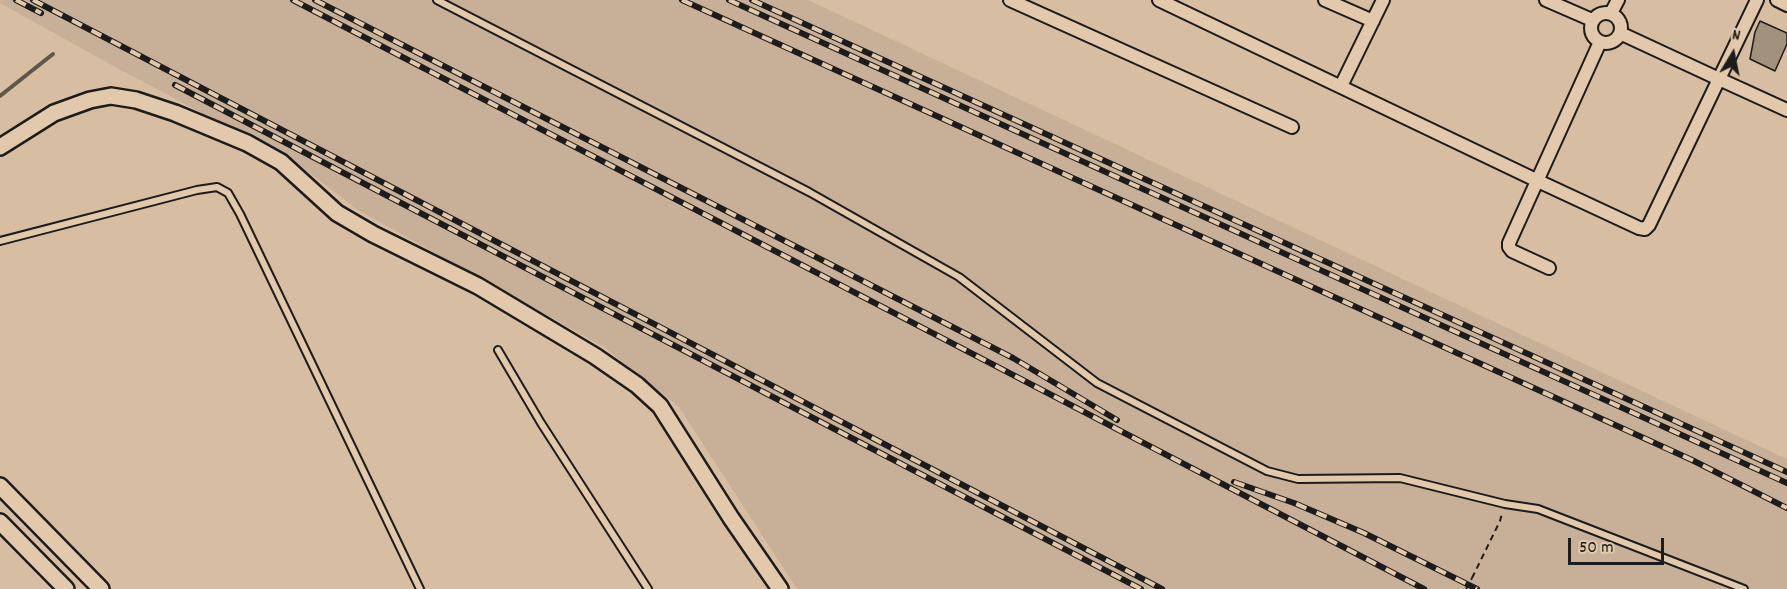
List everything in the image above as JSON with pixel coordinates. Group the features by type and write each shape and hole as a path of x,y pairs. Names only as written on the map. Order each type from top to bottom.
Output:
{"street":[{"path":"1010,0 1292,127"},
{"path":"1159,0 1538,181 1645,229 1649,225 1757,0"},
{"path":"1325,0 1373,21"},
{"path":"1341,87 1383,0"},
{"path":"1546,0 1592,20"},
{"path":"1611,13 1618,0"},
{"path":"1777,0 1787,5"},
{"path":"1602,12 1611,13 1619,20 1620,33 1611,42 1600,42 1590,31 1592,20 1602,12"},
{"path":"1620,33 1787,110"},
{"path":"1549,268 1512,251 1509,247 1600,42"},
{"path":"0,147 54,113 90,100 111,96 136,100 175,113 247,144 280,162 337,213 373,234 478,286 595,356 636,385 665,413 731,518 780,589"},
{"path":"0,486 101,589"},
{"path":"0,522 66,589"}],"lane":[{"path":"437,0 809,192 959,277 1097,383 1267,471 1298,479 1400,478 1505,504 1538,509 1744,589"},
{"path":"0,241 197,190 217,187 228,193 420,589"},
{"path":"498,350 541,423 648,589"}],"path":[{"path":"1466,589 1500,521 1505,504"}],"shaded area":[{"path":"0,0 808,0 1787,459 1787,589 797,589 679,407 604,347 358,210 298,164 106,62 0,3"}],"building":[{"path":"1760,21 1787,33 1787,44 1775,71 1750,59 1755,32"}],"waterway":[{"path":"0,96 53,54"}],"railway":[{"path":"16,0 41,13"},
{"path":"33,0 1162,589"},
{"path":"293,0 1424,589"},
{"path":"315,0 1013,358 1117,420"},
{"path":"682,0 1692,460 1787,508"},
{"path":"729,0 1787,483"},
{"path":"752,0 1787,472"},
{"path":"175,85 1141,589"},
{"path":"1234,482 1294,503 1364,533 1477,589"}]}
